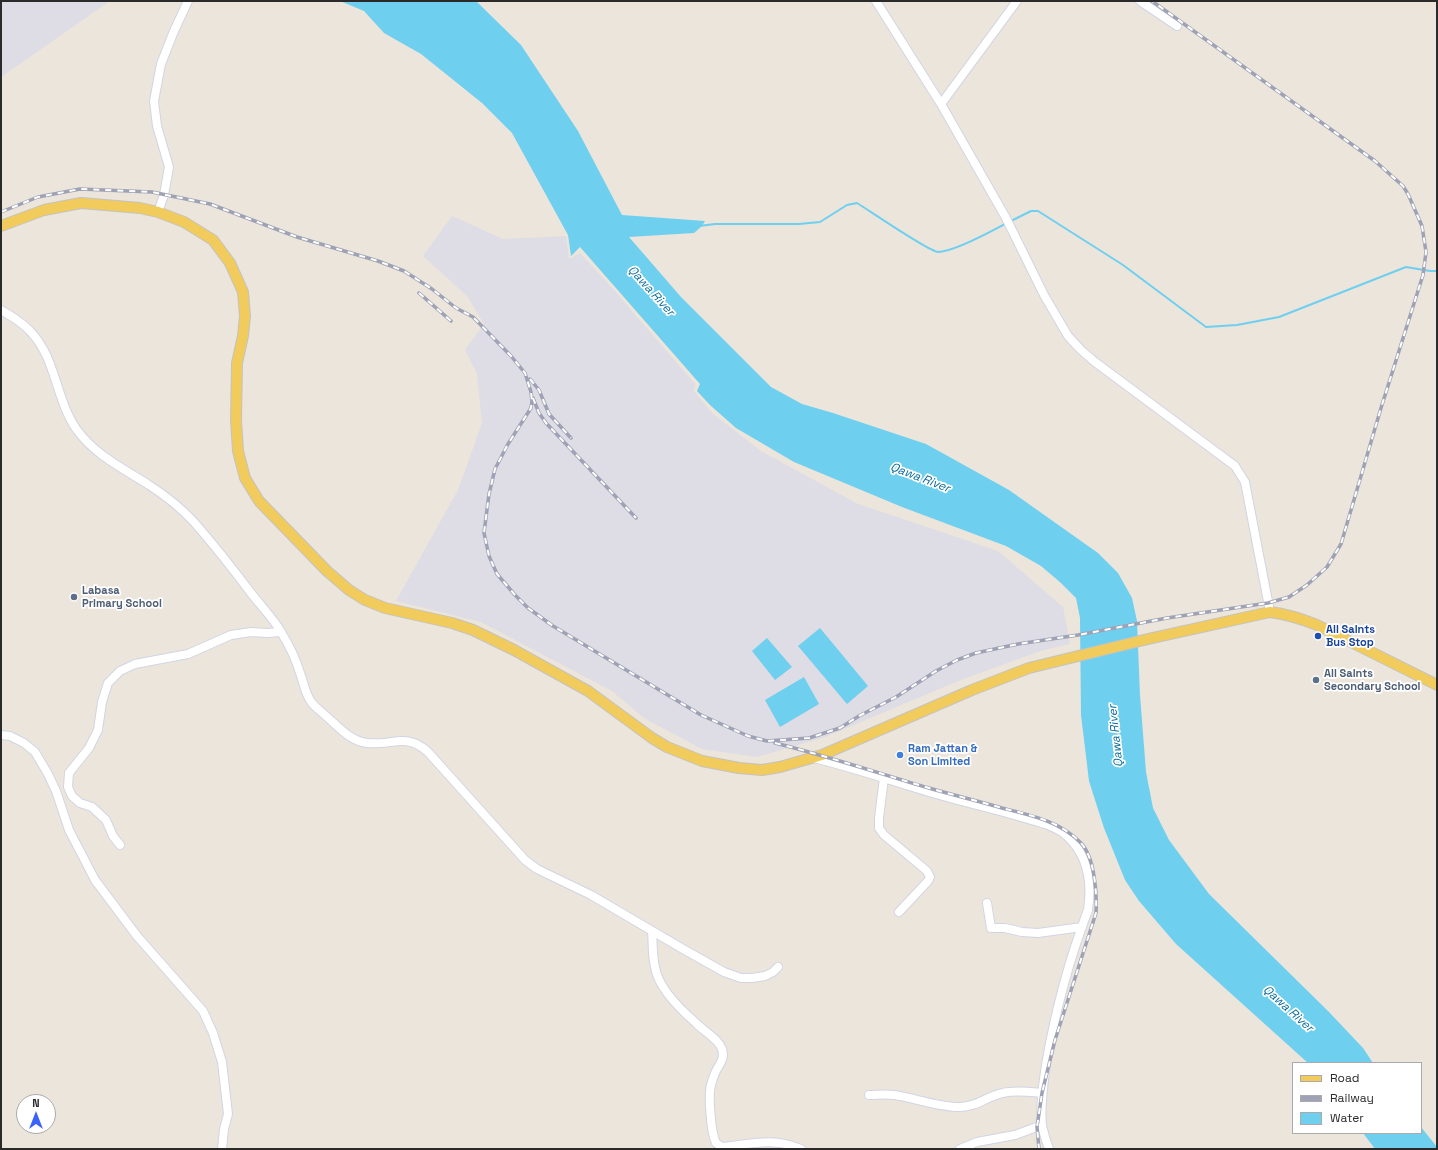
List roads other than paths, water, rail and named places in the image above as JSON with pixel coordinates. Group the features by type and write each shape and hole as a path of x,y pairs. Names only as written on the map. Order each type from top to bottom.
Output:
{"main road":[{"path":"1,226 44,210 81,203 140,208 158,212 184,222 213,240 230,263 244,292 245,316 243,336 237,363 236,420 238,451 245,478 259,501 332,576 349,590 365,600 385,608 452,623 473,630 514,650 588,692 652,738 687,756 715,764 762,770 780,767 814,758 1011,674 1029,668 1073,656 1270,612 1300,618 1317,625 1437,685"}],"street":[{"path":"158,212 164,195 168,167 157,126 154,101 161,64 188,1"},
{"path":"876,1 941,104 1006,218 1044,295 1068,336 1081,350 1235,466 1245,482 1270,612"},
{"path":"941,104 1017,1"},
{"path":"1140,1 1177,26"},
{"path":"1,310 18,320 29,329 46,353 53,370 60,397 77,430 86,442 105,457 176,504 194,523 231,566 281,632 296,661 307,696 313,704 344,732 354,739 366,743 383,744 408,741 421,746 525,860 537,869 591,895 724,972 741,978 765,976 773,972 778,966"},
{"path":"120,845 113,836 106,820 92,807 80,803 72,796 68,787 69,773 89,748 98,730 102,702 108,683 120,671 135,664 188,654 231,636 251,632 281,632"},
{"path":"1,735 10,736 24,743 35,752 56,791 69,830 95,880 137,936 203,1011 213,1033 222,1062 228,1114 224,1129 222,1149"},
{"path":"814,758 1037,822 1057,829 1067,836 1074,844 1084,862 1090,881 1090,898 1088,910 1058,1007 1049,1050 1042,1093 1042,1125 1049,1149"},
{"path":"884,778 878,818 879,828 884,835 927,872 930,877 899,912"},
{"path":"987,903 991,928 1005,928 1022,932 1038,933 1082,927"},
{"path":"652,930 655,968 661,984 696,1024 712,1037 721,1047 723,1057 721,1064 716,1070 710,1087 712,1130 716,1143 722,1147 743,1147 778,1142 790,1144 801,1149"},
{"path":"869,1095 892,1094 958,1107 971,1106 1004,1092 1019,1091 1042,1093"},
{"path":"960,1149 977,1142 1015,1135 1042,1125"}],"water":[{"name":"Qawa River","path":"340,1 476,1 521,45 578,131 622,215 705,221 694,233 629,237 681,297 771,387 802,404 926,444 1009,490 1098,553 1118,573 1132,598 1137,621 1140,695 1146,772 1153,808 1169,840 1209,894 1328,1011 1363,1048 1372,1062 1307,1062 1176,944 1139,901 1125,880 1104,828 1089,781 1081,715 1080,618 1076,598 1041,566 1006,546 902,507 794,462 736,428 710,405 697,391 700,384 580,247 571,256 568,235 512,133 482,103 421,54 384,33 364,11"},
{"path":"820,628 868,686 847,704 798,646"},
{"path":"767,638 792,667 775,680 752,651"},
{"path":"804,677 819,704 780,727 765,700"},
{"path":"1422,1128 1437,1147 1437,1149 1375,1149 1364,1134 1422,1134"}],"waterway":[{"path":"699,226 715,224 799,224 820,222 847,205 857,203 911,238 938,252 953,249 1005,224"},
{"path":"1009,222 1031,211 1038,211 1123,265 1206,327 1237,325 1279,317 1406,267 1437,271"}],"railway":[{"path":"1,212 38,197 80,189 152,192 210,204 297,237 378,261 404,271 432,289 456,308 473,317 511,356 525,373 531,392 531,408 508,444 495,469 489,494 484,533 489,556 497,574 528,608 553,626 701,715 748,736 767,741 809,738 840,728 859,716 896,697 936,671 957,660 976,653 1018,644 1078,635 1167,618 1268,603 1289,597 1307,585 1327,567 1341,544 1381,408 1423,275 1426,252 1422,226 1403,186 1375,161 1152,1"},
{"path":"419,293 451,321"},
{"path":"530,379 539,390 549,414 571,438"},
{"path":"533,398 539,413 546,423 636,518"},
{"path":"775,743 1044,820 1073,835 1086,850 1094,876 1096,913 1055,1040 1042,1093 1037,1127 1039,1149"}],"place":[{"name":"Labasa Primary School","path":"74,597"},
{"name":"All Saints Bus Stop","path":"1318,636"},
{"name":"All Saints Secondary School","path":"1316,680"},
{"name":"Ram Jattan & Son Limited","path":"900,755"}]}
